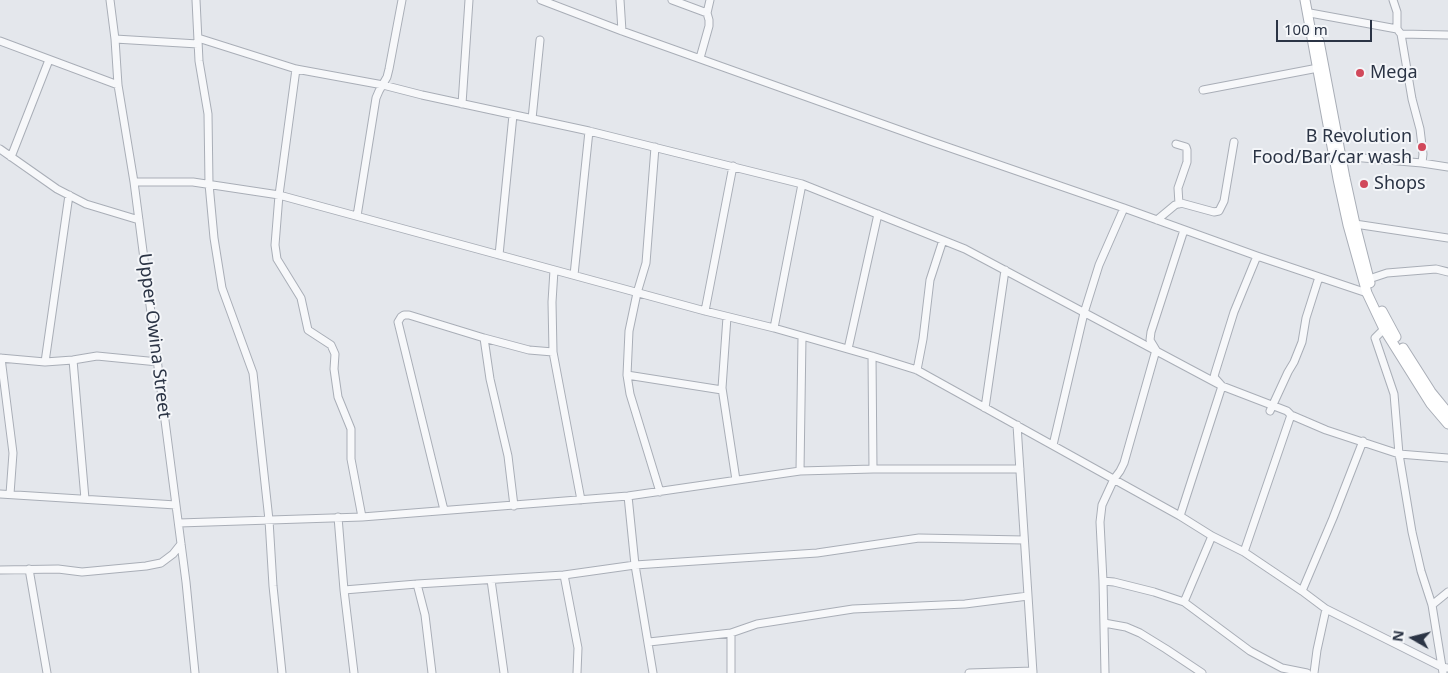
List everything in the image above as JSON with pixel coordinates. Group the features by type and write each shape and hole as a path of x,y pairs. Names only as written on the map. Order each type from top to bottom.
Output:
{"main road":[{"path":"1305,0 1338,179 1348,225 1367,293 1384,328 1431,404 1448,424"},
{"path":"1309,0 1310,14 1316,26 1340,156 1369,279 1390,328 1431,392 1448,413"}],"street":[{"name":"Upper Owina Street","path":"110,0 118,85 134,182 158,362 195,673"},
{"path":"196,0 199,61 208,114 209,184 214,238 222,288 253,373 269,520 273,586 282,673"},
{"path":"357,216 376,98 389,69 402,0"},
{"path":"462,104 469,0"},
{"path":"541,0 622,31 933,142 1367,293"},
{"path":"620,0 622,31"},
{"path":"672,0 707,13"},
{"path":"700,58 709,26 707,13 710,0"},
{"path":"1393,0 1397,12 1412,99 1420,129 1423,154 1422,163"},
{"path":"1310,14 1399,32 1448,35"},
{"path":"115,39 198,41 296,69 383,85 589,131 802,184 964,249 1222,386 1287,411 1291,415 1326,430 1399,454 1448,458"},
{"path":"532,119 540,40"},
{"path":"0,42 118,85"},
{"path":"11,157 49,60"},
{"path":"1203,90 1318,68"},
{"path":"296,69 279,195 277,259 301,298 308,330 331,345 335,354 334,369 338,397 351,429 351,459 362,517"},
{"path":"499,255 513,115"},
{"path":"574,275 589,131"},
{"path":"1157,220 1181,203 1214,212 1218,211 1224,201 1234,142"},
{"path":"1176,144 1186,147 1187,150 1187,162 1178,188 1178,204"},
{"path":"656,147 646,262 637,292 630,331 627,376 630,394 660,492"},
{"path":"0,149 57,189 86,204 139,220"},
{"path":"1340,156 1448,167"},
{"path":"704,311 733,166"},
{"path":"134,182 193,182 279,195 704,311 774,328 917,370 1054,445 1212,536 1244,552 1326,609 1444,669"},
{"path":"774,328 802,184"},
{"path":"46,362 69,195"},
{"path":"1054,445 1084,313 1099,265 1124,208"},
{"path":"848,350 878,214"},
{"path":"1355,224 1448,238"},
{"path":"1104,673 1100,522 1102,505 1124,463 1156,350 1150,340 1151,332 1184,230"},
{"path":"917,370 923,339 930,280 943,240"},
{"path":"1222,386 1214,377 1215,373 1234,312 1257,256"},
{"path":"1369,279 1387,273 1436,269 1448,272"},
{"path":"554,270 552,302 553,352 581,500"},
{"path":"985,408 1005,270"},
{"path":"1270,411 1302,342 1306,318 1319,277"},
{"path":"444,510 398,322 401,317 409,315 529,350 553,352"},
{"path":"727,317 722,390 736,480"},
{"path":"1384,328 1375,338 1394,394 1399,454 1412,532 1421,571 1432,605 1444,669"},
{"path":"800,471 802,337"},
{"path":"484,338 490,379 508,456 514,506"},
{"path":"10,494 13,453 0,358 46,362 96,356 158,362"},
{"path":"872,356 873,469"},
{"path":"73,360 85,499"},
{"path":"627,376 722,390"},
{"path":"1180,516 1222,386"},
{"path":"1244,552 1291,415"},
{"path":"968,673 1032,672 1017,426"},
{"path":"1302,591 1363,441"},
{"path":"178,523 362,517 514,506 628,496 800,471 1020,469"},
{"path":"0,494 176,505"},
{"path":"628,496 635,565 653,673"},
{"path":"338,517 354,673"},
{"path":"1184,602 1212,536"},
{"path":"344,590 564,575 635,565 817,553 919,538 1024,540"},
{"path":"0,570 58,569 82,572 146,566 161,563 173,554 181,543"},
{"path":"29,569 47,673"},
{"path":"564,575 578,648 577,673"},
{"path":"491,580 504,673"},
{"path":"1103,581 1154,592 1184,602 1250,651 1282,668 1307,673"},
{"path":"417,584 424,615 432,673"},
{"path":"1432,605 1448,592"},
{"path":"648,642 731,632 757,624 853,609 965,604 1028,596"},
{"path":"1314,673 1326,609"},
{"path":"1104,623 1126,627 1140,633 1202,673"},
{"path":"731,632 731,673"}],"place":[{"name":"Mega","path":"1360,73"},
{"name":"B Revolution Food/Bar/car wash","path":"1422,147"},
{"name":"Shops","path":"1364,184"}]}
